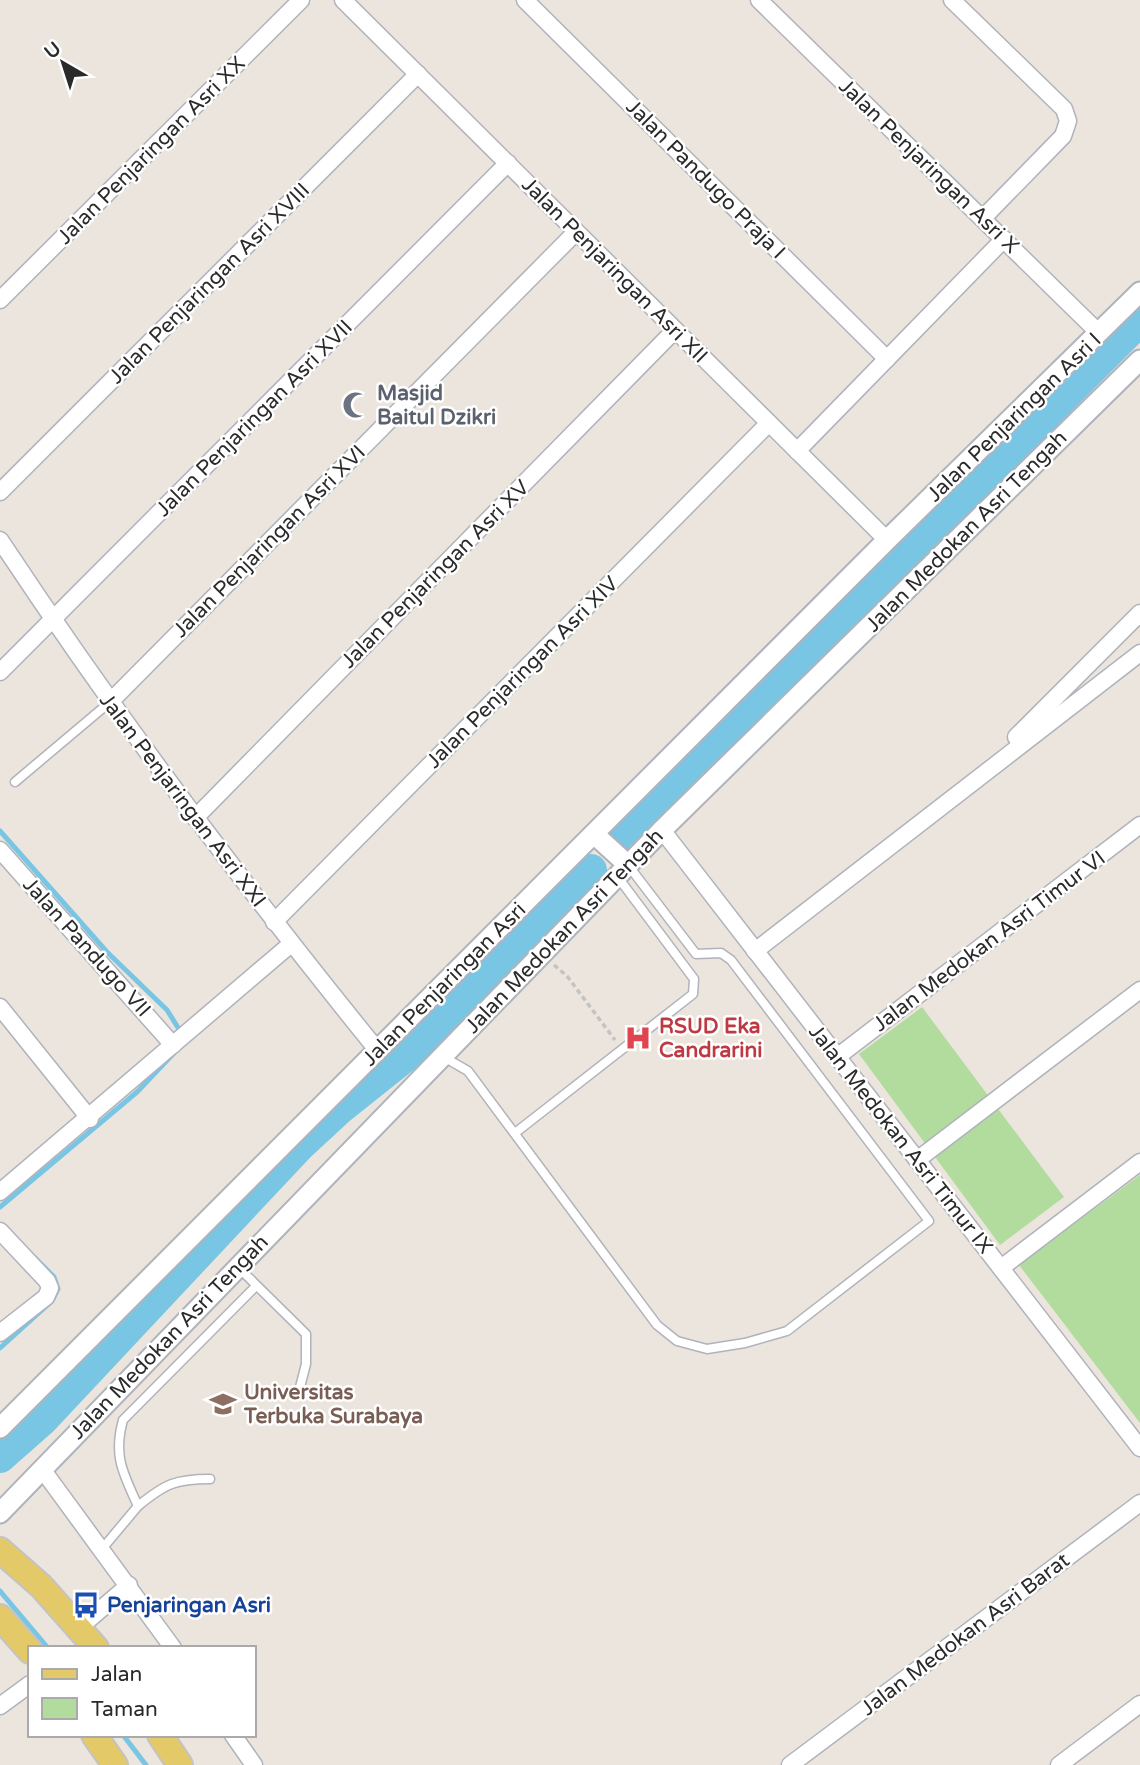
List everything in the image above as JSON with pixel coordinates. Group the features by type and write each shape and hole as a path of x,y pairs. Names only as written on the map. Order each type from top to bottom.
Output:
{"main road":[{"path":"0,1550 41,1586 94,1646"},
{"path":"0,1617 28,1649"},
{"path":"95,1737 115,1765"},
{"path":"161,1737 180,1765"}],"street":[{"name":"Jalan Penjaringan Asri XX","path":"0,300 301,0"},
{"name":"Jalan Penjaringan Asri XII","path":"343,0 887,540"},
{"name":"Jalan Pandugo Praja I","path":"525,0 887,359"},
{"name":"Jalan Penjaringan Asri X","path":"759,0 1099,333"},
{"path":"952,0 1064,109 1068,121 1063,136 983,218"},
{"name":"Jalan Penjaringan Asri XVIII","path":"0,492 418,74"},
{"name":"Jalan Penjaringan Asri XVII","path":"0,672 508,163"},
{"name":"Jalan Penjaringan Asri XVI","path":"110,702 576,232"},
{"path":"797,451 1004,239"},
{"name":"Jalan Penjaringan Asri I","path":"887,540 1140,292"},
{"name":"Jalan Penjaringan Asri XV","path":"195,818 675,330"},
{"name":"Jalan Medokan Asri Tengah","path":"0,1513 662,830 1140,360"},
{"name":"Jalan Penjaringan Asri XIV","path":"274,922 769,423"},
{"name":"Jalan Penjaringan Asri XXI","path":"0,540 53,621 195,818 291,944 378,1051"},
{"name":"Jalan Penjaringan Asri","path":"0,1428 887,540"},
{"path":"975,779 1140,613"},
{"path":"755,951 1140,653"},
{"name":"Jalan Medokan Asri Timur VI","path":"837,1057 1140,825"},
{"name":"Jalan Medokan Asri Timur IX","path":"662,830 1140,1448"},
{"path":"594,834 623,871"},
{"name":"Jalan Pandugo VII","path":"0,850 179,1039"},
{"path":"0,1192 90,1119 291,944"},
{"path":"916,1160 1140,990"},
{"path":"0,1007 90,1119"},
{"path":"1001,1268 1140,1162"},
{"path":"0,1231 47,1281 50,1288 46,1297 0,1333"},
{"path":"42,1469 172,1646"},
{"name":"Jalan Medokan Asri Barat","path":"790,1765 1140,1503"},
{"path":"79,1628 129,1585"},
{"path":"0,1706 28,1685"},
{"path":"1059,1765 1140,1704"},
{"path":"234,1737 254,1765"}],"lane":[{"path":"15,782 110,702"},
{"path":"623,871 696,954"},
{"path":"515,1133 693,994 694,979 623,871"},
{"path":"442,1056 468,1071 657,1325 677,1341 707,1349 745,1343 787,1331 929,1221 731,960 721,954 696,954 683,964"},
{"path":"238,1267 306,1334 306,1364 299,1391"},
{"path":"138,1506 121,1468 117,1442 123,1420 256,1286"},
{"path":"102,1549 138,1506 160,1488 180,1479 210,1479"}],"path":[{"path":"542,954 567,976 622,1049"}],"green space":[{"path":"922,1007 1064,1197 1000,1245 859,1054"},
{"path":"1140,1175 1140,1423 1019,1265"}],"waterway":[{"path":"623,838 1140,320"},
{"path":"0,831 107,952 167,1010 182,1034"},
{"path":"0,1457 42,1420 299,1146 339,1109 408,1054 591,870"},
{"path":"0,1207 137,1092 175,1052"},
{"path":"0,1348 52,1301 58,1289 54,1277 35,1258"},
{"path":"0,1591 46,1646"},
{"path":"125,1737 146,1765"}],"place":[{"name":"Masjid Baitul Dzikri","path":"356,405"},
{"name":"RSUD Eka Candrarini","path":"638,1038"},
{"name":"Universitas Terbuka Surabaya","path":"223,1404"},
{"name":"Penjaringan Asri","path":"86,1605"}]}
